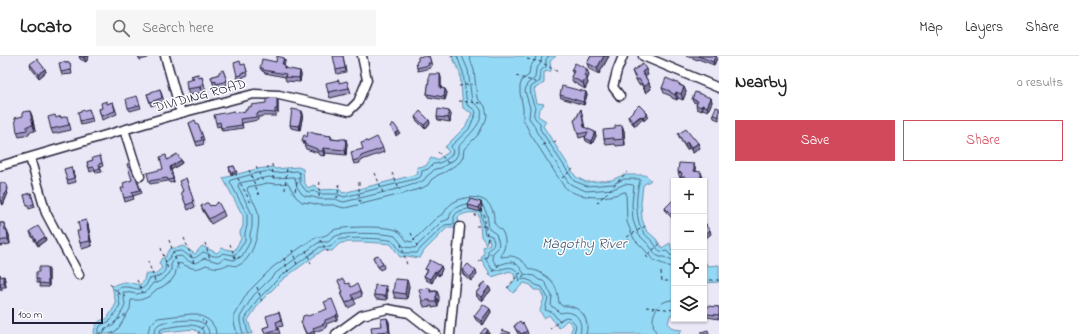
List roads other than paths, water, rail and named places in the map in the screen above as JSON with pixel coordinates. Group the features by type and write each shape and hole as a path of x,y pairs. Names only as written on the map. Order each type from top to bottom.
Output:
{"street":[{"path":"165,56 181,113"},
{"name":"DIVIDING ROAD","path":"0,166 181,113 254,94 279,95 349,111 358,102 367,80 362,56"},
{"path":"620,96 613,87 623,56"},
{"path":"643,56 719,88"},
{"path":"124,130 140,176"},
{"path":"30,158 46,213 79,275"},
{"path":"450,334 460,227"},
{"path":"336,334 362,314 388,309 409,313 436,334"}],"water":[{"name":"Magothy River","path":"452,56 556,56 550,61 551,71 544,72 544,83 534,89 537,103 544,104 539,111 538,116 546,121 543,126 576,177 586,182 612,180 623,175 645,175 651,180 643,185 641,203 642,219 646,230 656,239 662,248 670,243 671,315 668,324 673,329 682,330 679,334 570,334 573,326 567,320 559,328 549,315 544,318 540,311 544,298 540,290 534,290 531,285 524,283 513,293 508,288 515,280 514,274 510,271 492,277 481,259 484,253 483,247 490,244 489,238 487,239 486,244 481,236 479,216 477,213 472,213 458,217 459,228 447,228 424,251 420,258 407,256 400,257 391,244 349,242 339,244 332,251 323,250 283,279 260,302 248,320 252,334 202,334 193,329 164,332 160,334 94,334 98,323 107,319 116,304 112,286 125,282 141,284 145,274 155,274 162,268 159,263 162,258 165,258 171,248 183,246 195,254 202,246 217,253 222,248 234,251 241,239 240,232 243,226 243,216 223,178 257,169 273,167 275,169 298,167 303,169 304,182 308,188 314,185 320,190 339,189 343,193 418,174 417,167 426,166 431,158 437,160 449,152 445,147 466,126 472,113 463,108 460,73"},
{"path":"719,265 719,282 707,283 707,266"}]}
